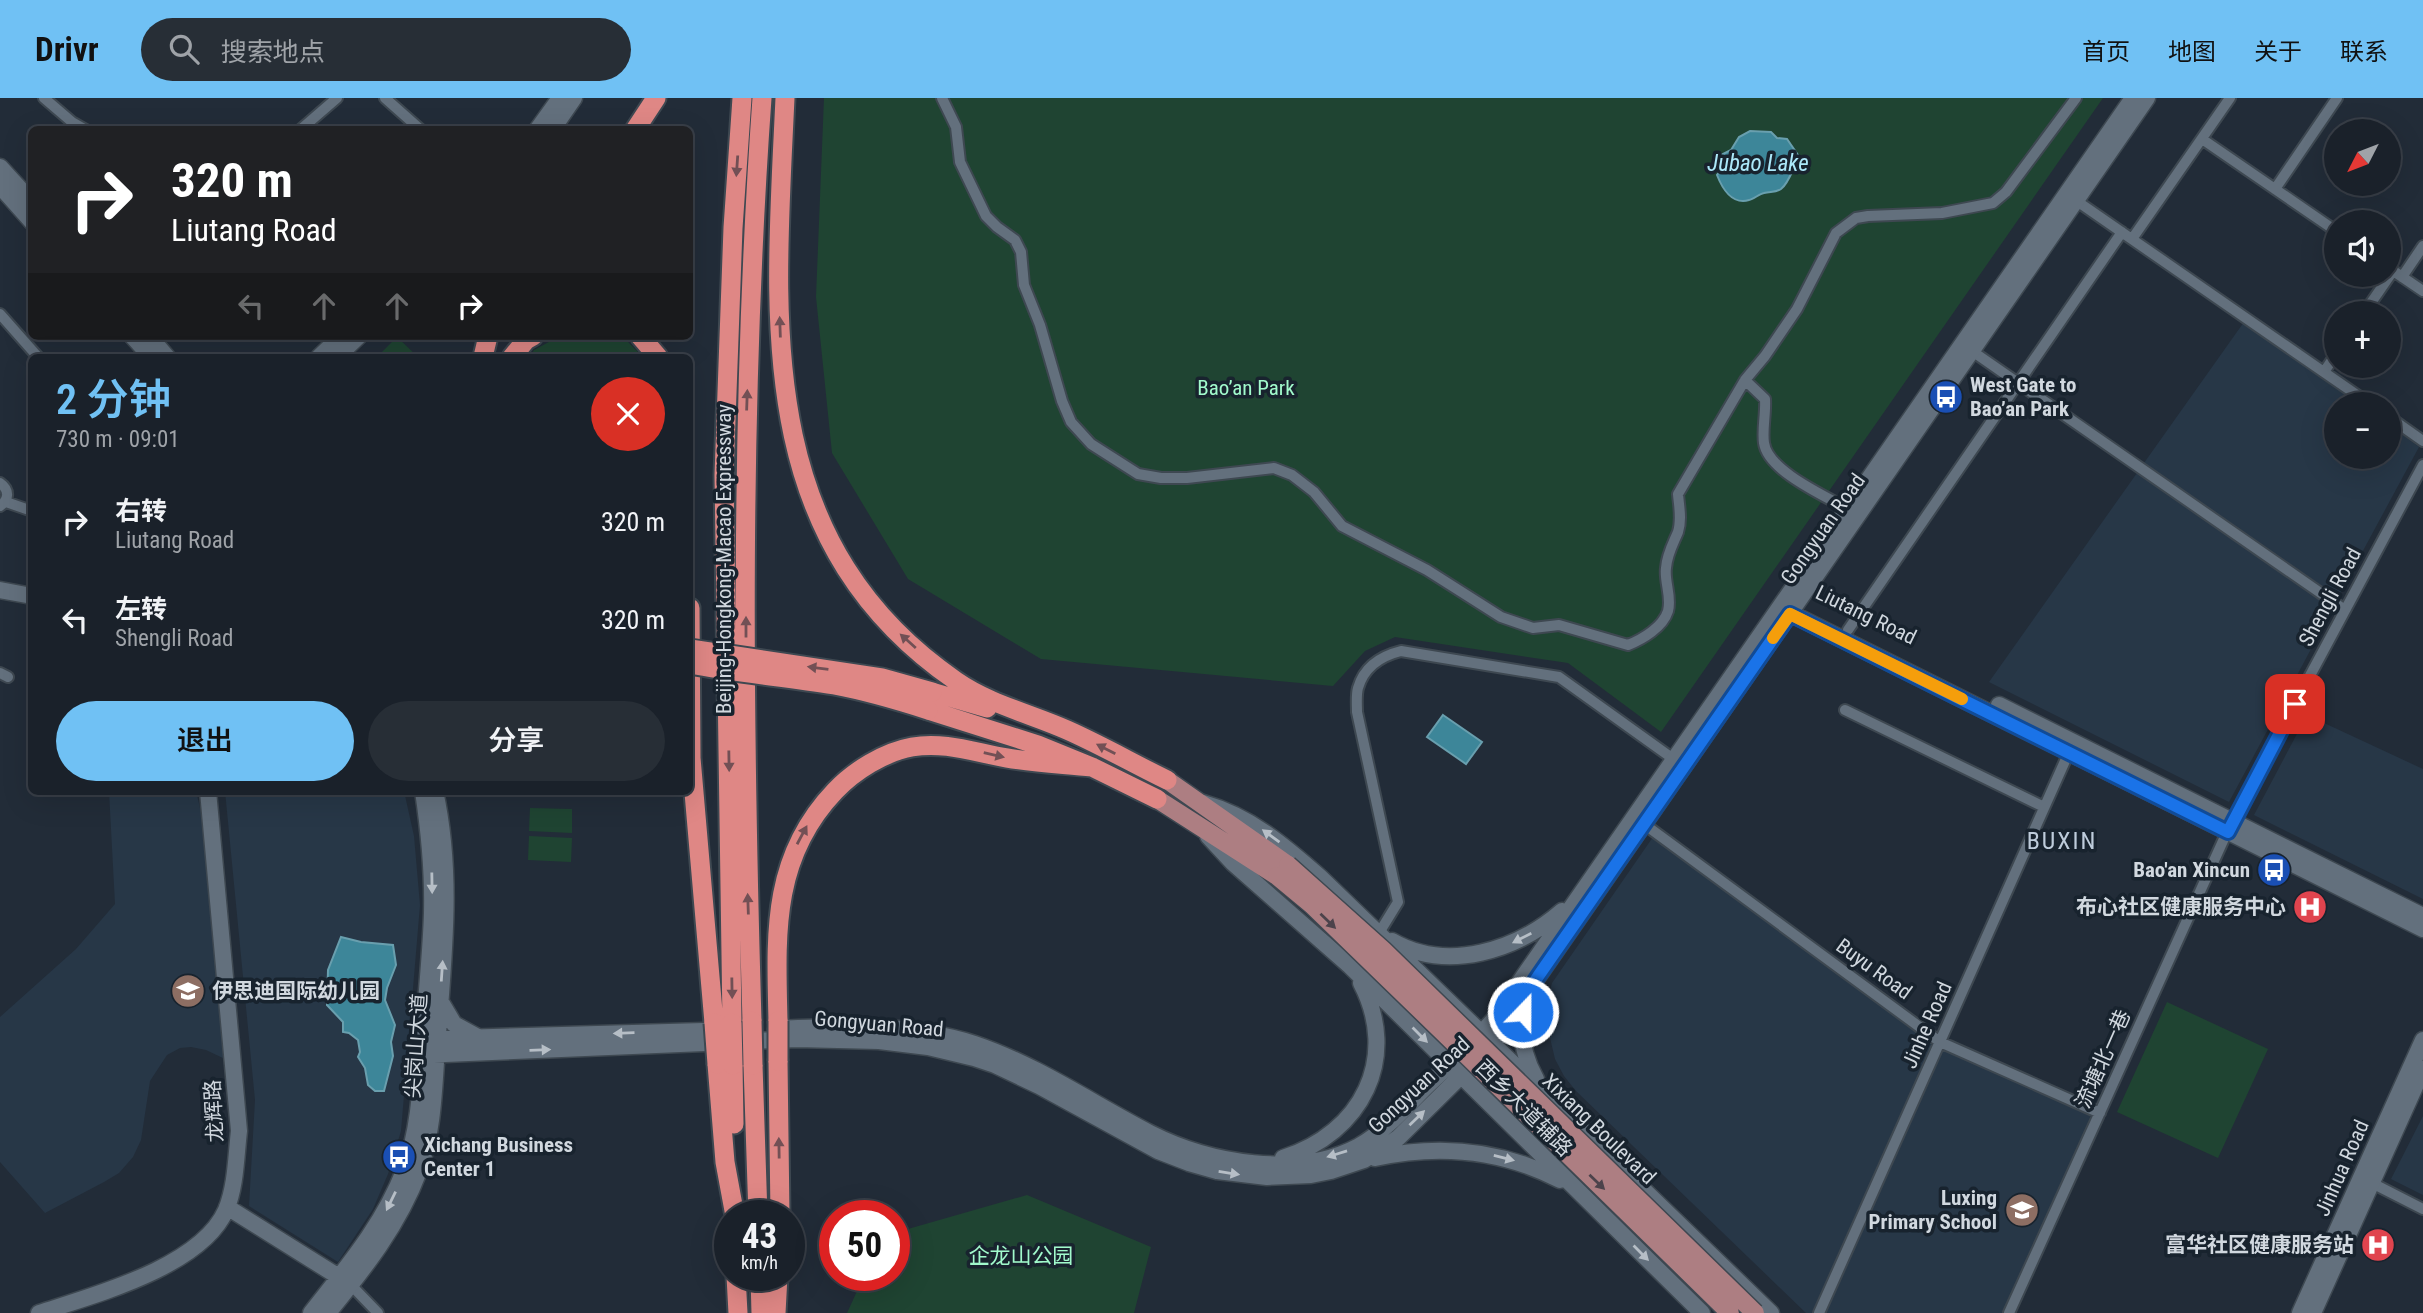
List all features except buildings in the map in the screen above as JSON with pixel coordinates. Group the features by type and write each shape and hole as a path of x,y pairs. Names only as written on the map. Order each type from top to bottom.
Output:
{"highway":[{"path":"638,126 656,98"},
{"name":"Beijing-Hongkong-Macao Expressway","path":"733,1022 724,475 733,228 742,98"},
{"name":"Beijing-Hongkong-Macao Expressway","path":"733,1022 748,883 745,475 752,235 762,98"},
{"path":"785,98 781,196 781,358 785,398 801,472 829,541 869,603 929,660 957,682 983,696 1069,731 1167,780"},
{"path":"514,354 526,340"},
{"path":"643,340 655,354"},
{"path":"693,649 882,678 930,701 1092,767 1157,799"},
{"path":"693,665 930,701 1069,731"},
{"path":"780,1200 777,955 784,885 804,830 822,805 843,783 863,768 912,747 942,746 1007,758 1092,767"},
{"path":"693,771 733,1022 753,1065 757,1200"},
{"path":"733,1022 725,1065 734,1200"},
{"path":"737,1291 738,1313"},
{"path":"760,1291 761,1313"},
{"path":"776,1313 777,1291"}],"main road":[{"path":"540,126 560,98"},
{"path":"555,126 573,98"},
{"name":"Gongyuan Road","path":"1487,1038 1494,1019 1578,898 1679,763 1972,351 2133,98"},
{"name":"Gongyuan Road","path":"1789,607 1848,509 2071,197 2147,98"},
{"path":"0,167 28,198"},
{"path":"0,186 28,218"},
{"path":"136,340 148,354"},
{"path":"152,340 164,354"},
{"path":"322,354 337,340"},
{"path":"340,354 355,340"},
{"path":"0,590 28,595"},
{"name":"Liutang Road","path":"1789,607 1848,630 2423,929"},
{"name":"Liutang Road","path":"1789,607 2069,752 2423,916"},
{"name":"Gongyuan Road","path":"430,1047 471,1053 797,1039 904,1043 953,1052 995,1065 1158,1151 1204,1168 1251,1177 1288,1177 1331,1171 1364,1160 1398,1138 1455,1070 1529,990 1644,824 1679,763"},
{"path":"1167,780 1198,801 1283,870"},
{"name":"龙辉路","path":"39,1313 123,1286 158,1270 205,1237 218,1224 227,1207 236,1164 239,1131 208,795"},
{"name":"尖岗山大道","path":"345,1281 389,1233 415,1182 428,1138 435,1092 430,1047 432,892 423,795"},
{"name":"尖岗山大道","path":"345,1281 386,1211 405,1169 417,1122 440,1001 446,899 442,831 436,795"},
{"path":"1157,799 1283,870"},
{"path":"1198,801 1221,808 1269,834 1321,877 1771,1313"},
{"name":"西乡大道辅路","path":"1193,820 1233,863 1350,966 1702,1313"},
{"name":"Xixiang Boulevard","path":"1283,870 1312,905 1731,1313"},
{"name":"Xixiang Boulevard","path":"1283,870 1383,950 1755,1313"},
{"path":"1379,933 1418,952 1448,956 1482,953 1508,945 1532,933 1578,898"},
{"path":"1266,1163 1306,1149 1333,1131 1353,1111 1368,1085 1377,1053 1378,1034 1369,999 1350,966"},
{"path":"1380,996 1392,1003 1409,1000 1419,987 1420,979 1415,969"},
{"path":"1529,990 1523,1012 1524,1051 1538,1084 1554,1103"},
{"path":"440,1001 454,1024 467,1033 482,1038"},
{"name":"Gongyuan Road","path":"430,1047 482,1038 835,1025 920,1031 962,1041 1009,1058 1178,1146 1219,1158 1266,1163 1312,1160 1359,1146 1455,1070"},
{"name":"Jinhua Road","path":"2313,1313 2423,1040"},
{"path":"435,1092 448,1069 471,1053"},
{"name":"Jinhua Road","path":"2300,1313 2423,1069"},
{"path":"1533,1147 1528,1129 1533,1116 1554,1103"},
{"path":"1364,1160 1422,1150 1470,1152 1519,1162 1575,1188"},
{"path":"227,1207 345,1281"},
{"path":"311,1313 345,1281"},
{"path":"328,1313 345,1281"}],"street":[{"path":"44,98 79,126"},
{"path":"384,98 416,126"},
{"path":"942,98 956,127 960,162 986,216 997,228 1015,240 1021,252 1024,285 1040,325 1062,401 1071,422 1090,444 1138,474 1161,478 1187,478 1274,468 1292,475 1314,492 1342,526 1436,575 1501,617 1533,628 1559,625 1628,645 1654,630 1668,612 1669,595 1665,570 1681,516 1678,494 1745,380 1797,309 1836,233 1856,218 1868,215 1942,213 1993,203 2006,192 2076,98"},
{"path":"2133,239 2230,98"},
{"path":"2275,189 2337,98"},
{"path":"304,126 334,99"},
{"path":"2202,138 2324,223"},
{"path":"2071,197 2324,372"},
{"path":"1848,630 2122,232"},
{"path":"2401,266 2423,246"},
{"path":"2401,276 2423,291"},
{"path":"2373,301 2384,287"},
{"path":"0,314 35,354"},
{"path":"1972,351 2346,610"},
{"path":"2333,378 2353,392"},
{"path":"1745,380 1765,399 1764,443 1778,467 1848,509"},
{"path":"2401,425 2423,441"},
{"name":"Shengli Road","path":"2230,827 2423,465"},
{"path":"0,483 7,491 3,504 28,510"},
{"path":"1379,933 1398,902 1357,712 1358,688 1370,667 1384,655 1401,651 1559,677 1679,763"},
{"path":"1845,710 2045,807"},
{"name":"Jinhe Road","path":"1819,1313 2069,752"},
{"name":"Buyu Road","path":"1644,824 1940,1042 2100,1113"},
{"name":"流塘北一巷","path":"2009,1313 2230,827"},
{"path":"2366,1180 2423,1209"},
{"path":"345,1281 378,1313"}],"shaded area":[{"path":"2244,322 2342,392 2324,392 2324,469 2401,469 2401,434 2419,447 2338,597 2144,463"},
{"path":"2137,473 2333,608 2229,802 1989,682"},
{"path":"2307,715 2423,769 2423,899 2254,815"},
{"path":"109,795 197,795 203,820 225,1059 206,1050 191,1047 180,1048 167,1055 150,1081 141,1140 133,1157 119,1173 45,1213 0,1162 0,1017 76,949 115,904"},
{"path":"225,795 405,795 414,836 420,905 401,1131 388,1174 373,1209 338,1262 249,1206 255,1100"},
{"path":"1653,837 1933,1044 1812,1313 1806,1313 1576,1091 1555,1059 1546,1021 1552,983"},
{"path":"1943,1050 2092,1116 2003,1313 1826,1313"},
{"path":"2423,1116 2423,1195 2391,1179"}],"green space":[{"name":"Bao’an Park","path":"824,98 2103,98 1661,732 1568,663 1395,637 1365,651 1333,686 1041,659 908,579 832,453 816,297"},
{"path":"394,340 400,340 415,354 380,354"},
{"path":"553,340 624,340 640,354 531,354"},
{"path":"530,808 572,809 572,833 529,831"},
{"path":"529,836 572,838 571,862 528,860"},
{"path":"2167,1002 2268,1049 2218,1158 2117,1112"},
{"name":"企龙山公园","path":"1027,1195 1151,1247 1134,1313 847,1313 857,1291 910,1291 910,1228"}],"water":[{"name":"Jubao Lake","path":"1750,131 1771,132 1777,138 1787,139 1798,159 1781,189 1743,201 1733,198 1725,190 1717,175 1720,171 1718,166 1715,167 1713,159 1731,150 1739,137"},
{"path":"1443,715 1482,742 1466,764 1427,737"},
{"path":"341,937 393,945 396,965 385,1000 395,1025 391,1042 393,1056 384,1091 375,1091 368,1085 365,1068 358,1057 358,1040 343,1032 343,1022 327,1005 328,970"}],"slow traffic":[{"path":"1773,638 1790,614 1962,699"}],"place":[{"name":"West Gate to Bao’an Park","path":"1946,397"},
{"name":"Bao'an Xincun","path":"2274,870"},
{"name":"布心社区健康服务中心","path":"2310,907"},
{"name":"伊思迪国际幼儿园","path":"188,991"},
{"name":"Xichang Business Center 1","path":"399,1157"},
{"name":"Luxing Primary School","path":"2022,1210"},
{"name":"富华社区健康服务站","path":"2378,1245"}],"district":[{"name":"BUXIN","path":"2062,841"}],"route":[{"path":"1523,1012 1529,990 1539,975 1790,614 2228,832 2295,704"}]}
